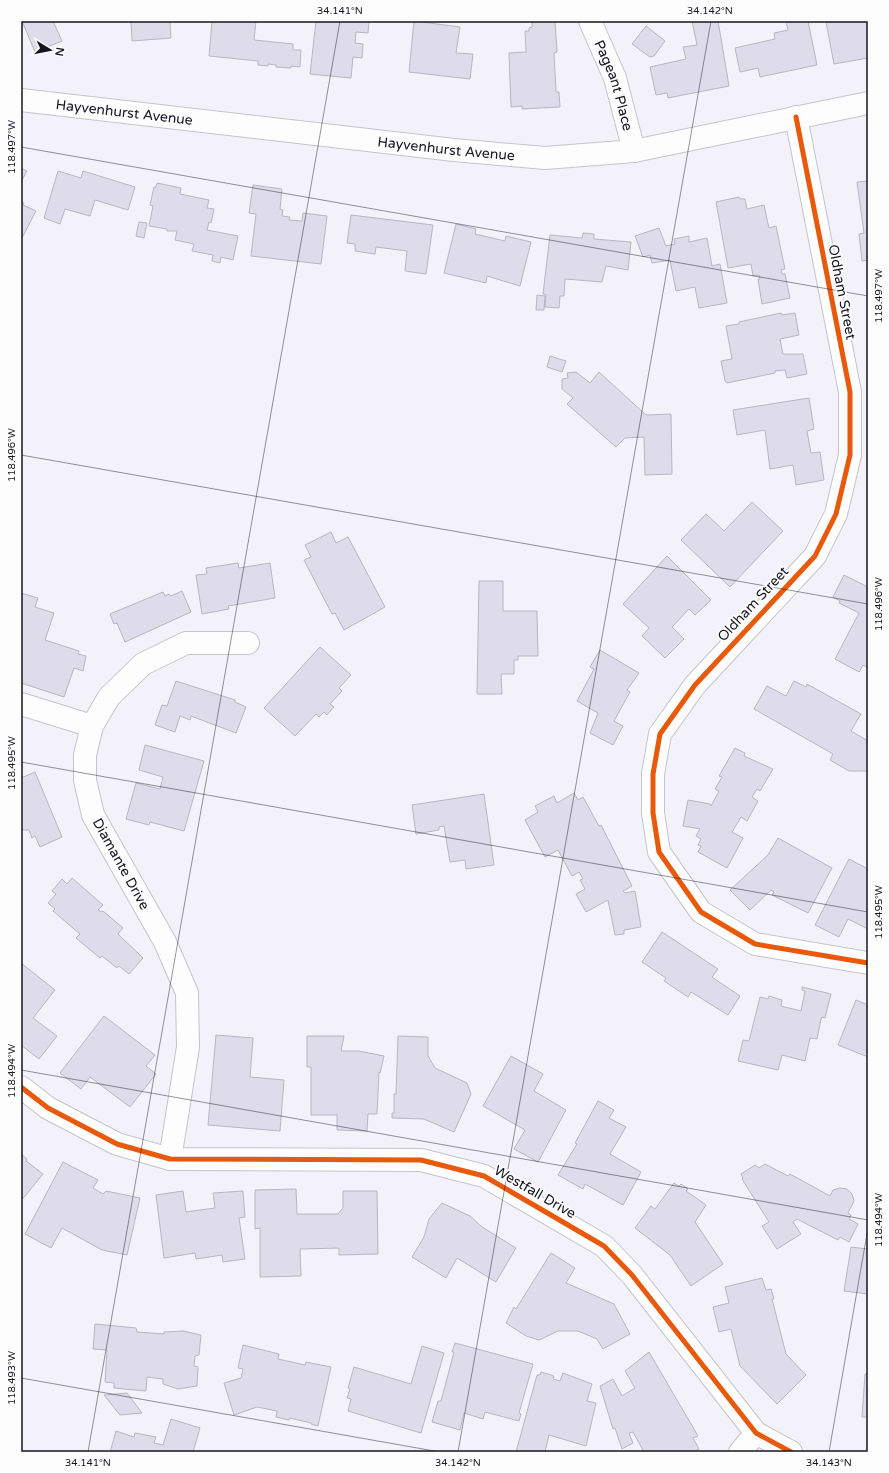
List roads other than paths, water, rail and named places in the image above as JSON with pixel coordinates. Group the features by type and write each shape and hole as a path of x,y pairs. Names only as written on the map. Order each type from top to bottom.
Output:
{"street":[{"name":"Pageant Place","path":"590,21 615,78 634,151"},
{"name":"Hayvenhurst Avenue","path":"21,100 454,150 545,158 634,151 868,103"},
{"name":"Oldham Street","path":"796,117 850,392 850,455 836,514 815,556 695,684 660,734 653,774 653,813 659,852 701,912 755,944 868,963"},
{"name":"Diamante Drive","path":"170,1160 188,1047 187,993 165,942 93,815 85,780 85,755 92,726 109,697 143,664 186,643 248,643"},
{"path":"21,704 92,726"},
{"name":"Westfall Drive","path":"21,1087 48,1108 118,1144 170,1160 421,1160 484,1176 604,1246 632,1275 756,1433 791,1452"},
{"path":"740,1452 756,1433"}]}
